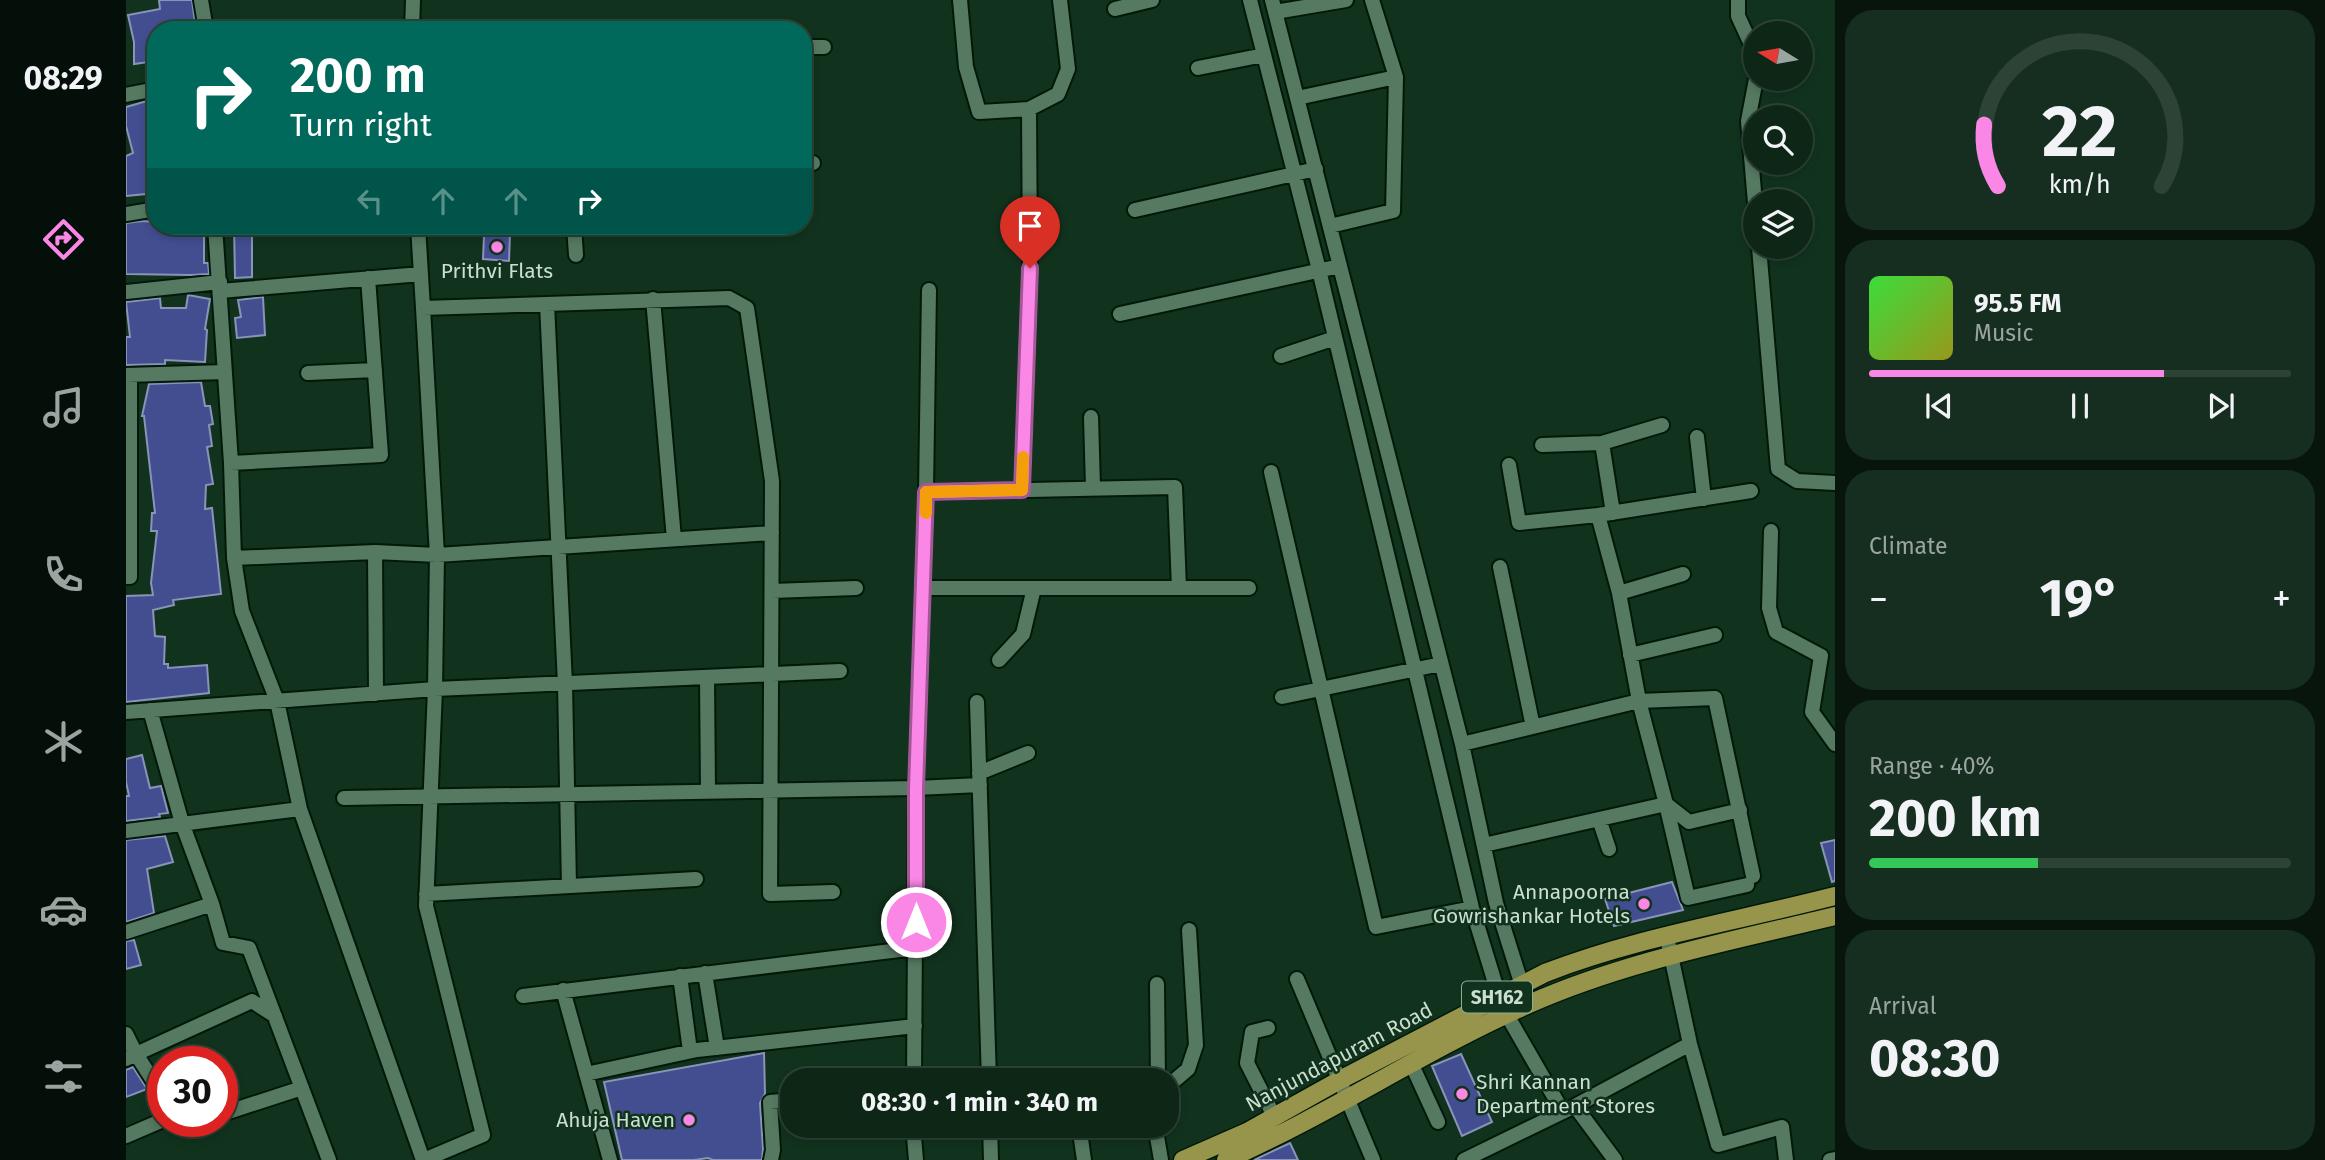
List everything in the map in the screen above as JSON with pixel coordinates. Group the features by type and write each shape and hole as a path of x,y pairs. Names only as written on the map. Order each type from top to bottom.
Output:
{"main road":[{"name":"Nanjundapuram Road","path":"1184,1160 1247,1132 1521,984 1579,960 1835,896"},
{"name":"Nanjundapuram Road","path":"1226,1160 1528,1004 1594,978 1835,916"}],"street":[{"path":"201,0 204,21"},
{"path":"412,21 413,0"},
{"path":"960,0 967,67 979,112 1029,109 1058,94 1068,69 1060,0"},
{"path":"1115,9 1152,0"},
{"path":"1250,0 1319,270 1472,908 1499,996"},
{"path":"1346,0 1273,6 1462,744 1496,903 1528,1004"},
{"path":"1330,226 1393,211 1396,77 1372,0"},
{"path":"1738,0 1738,16 1743,27"},
{"path":"812,47 824,47"},
{"path":"1198,68 1264,55"},
{"path":"1297,98 1396,77"},
{"path":"126,95 147,91"},
{"path":"1754,91 1748,121 1754,189"},
{"path":"1022,490 1030,268 1029,109"},
{"path":"1135,210 1316,169"},
{"path":"126,214 147,210"},
{"path":"216,235 231,463 234,558 242,611 277,701 300,809 423,1160 483,1135 426,906 435,689 437,555 419,235"},
{"path":"575,235 576,256"},
{"path":"1760,259 1778,469 1797,481 1835,483"},
{"path":"1120,314 1340,265"},
{"path":"126,292 421,274"},
{"path":"231,463 381,454 368,278"},
{"path":"914,1068 916,789 926,492 929,290"},
{"path":"423,308 729,298 747,308 772,481 770,894 833,892"},
{"path":"653,299 674,539"},
{"path":"547,303 560,547 569,886"},
{"path":"1281,356 1335,338"},
{"path":"308,373 374,370"},
{"path":"126,577 130,577 128,375 225,372"},
{"path":"1091,417 1093,488"},
{"path":"1542,445 1602,443 1662,425"},
{"path":"1697,437 1704,499"},
{"path":"1462,744 1639,701 1715,698 1740,810 1750,880 1688,898 1639,701 1630,655 1605,514 1602,443"},
{"path":"1509,465 1519,523 1605,514 1751,491"},
{"path":"1271,472 1376,927 1472,908"},
{"path":"926,492 1175,487 1179,588"},
{"path":"1771,531 1769,608 1776,632 1821,656 1812,712 1835,744"},
{"path":"234,558 375,552 437,555 772,533"},
{"path":"375,552 376,694"},
{"path":"1500,567 1532,727"},
{"path":"1619,593 1683,574"},
{"path":"772,590 856,588"},
{"path":"923,588 1249,588"},
{"path":"999,660 1023,634 1034,588"},
{"path":"1630,655 1715,635"},
{"path":"1282,697 1441,664"},
{"path":"126,712 435,689 840,671"},
{"path":"707,677 708,791"},
{"path":"977,702 989,1068"},
{"path":"150,710 182,823 212,904 223,943 249,948 330,1160"},
{"path":"344,798 916,789 979,779 1028,753"},
{"path":"1666,804 1689,822 1740,810"},
{"path":"1484,845 1666,804"},
{"path":"126,831 300,809"},
{"path":"1599,819 1609,849"},
{"path":"426,894 696,879"},
{"path":"126,932 212,904"},
{"path":"1179,1077 1188,1069 1196,1045 1189,930"},
{"path":"1667,937 1690,1044 1718,1145 1782,1127 1786,1160"},
{"path":"523,996 916,948"},
{"path":"705,973 717,1048"},
{"path":"680,976 690,1051"},
{"path":"1297,979 1373,1160"},
{"path":"1157,984 1157,1068"},
{"path":"563,990 610,1160"},
{"path":"131,1056 252,1001 275,1016"},
{"path":"1507,1015 1569,1109 1615,1160"},
{"path":"586,1073 690,1051 915,1026"},
{"path":"1268,1028 1252,1032 1247,1063 1274,1116"},
{"path":"126,1034 131,1056 147,1076"},
{"path":"1464,1160 1569,1109 1690,1044"},
{"path":"1411,1063 1438,1122"},
{"path":"238,1109 302,1087"},
{"path":"771,1160 773,1150 770,1102 780,1101"},
{"path":"126,1136 147,1127"},
{"path":"914,1138 915,1160"},
{"path":"990,1138 991,1160"},
{"path":"1081,1138 1084,1160"},
{"path":"1157,1138 1161,1160"}],"building":[{"path":"159,0 192,0 195,21 147,21 147,62 134,64 134,42 128,15 160,9"},
{"path":"147,101 147,194 126,196 126,156 133,153 126,126 126,107"},
{"path":"147,221 147,235 204,235 204,263 208,263 209,274 126,274 126,223"},
{"path":"234,235 252,235 252,277 235,278"},
{"name":"Prithvi Flats","path":"510,235 509,261 483,259 484,236"},
{"path":"188,295 210,299 205,329 205,362 165,360 165,364 126,365 126,337 130,337 126,302 160,298 161,308 186,308"},
{"path":"263,297 265,335 237,338 235,318 241,317 238,300"},
{"path":"201,382 205,406 210,406 213,424 209,425 212,446 207,447 213,484 206,485 205,509 212,508 221,594 173,600 174,605 153,610 155,636 165,637 164,664 168,664 168,668 207,665 209,693 126,702 126,596 153,595 151,583 157,531 151,531 152,513 155,513 142,416 149,384"},
{"path":"142,755 150,788 161,786 168,813 159,814 160,817 126,821 126,796 129,796 126,759"},
{"path":"165,836 173,862 147,869 154,913 126,922 126,840"},
{"path":"1835,840 1835,881 1832,882 1821,843"},
{"name":"Annapoorna Gowrishankar Hotels","path":"1672,882 1683,910 1614,926 1605,899"},
{"path":"134,940 141,965 126,969 126,941"},
{"name":"Ahuja Haven","path":"764,1053 765,1094 760,1103 762,1160 622,1160 604,1082"},
{"name":"Shri Kannan Department Stores","path":"1461,1054 1492,1122 1462,1136 1432,1066"},
{"path":"133,1067 147,1089 126,1097 126,1070"},
{"path":"1290,1143 1298,1160 1254,1160"}],"slow traffic":[{"path":"926,513 926,492 1022,490 1023,457"}],"place":[{"name":"Prithvi Flats","path":"497,247"},
{"name":"Annapoorna Gowrishankar Hotels","path":"1644,904"},
{"name":"Shri Kannan Department Stores","path":"1462,1094"},
{"name":"Ahuja Haven","path":"689,1120"}],"route":[{"path":"916,922 916,789 926,492 1022,490 1030,268"}]}
